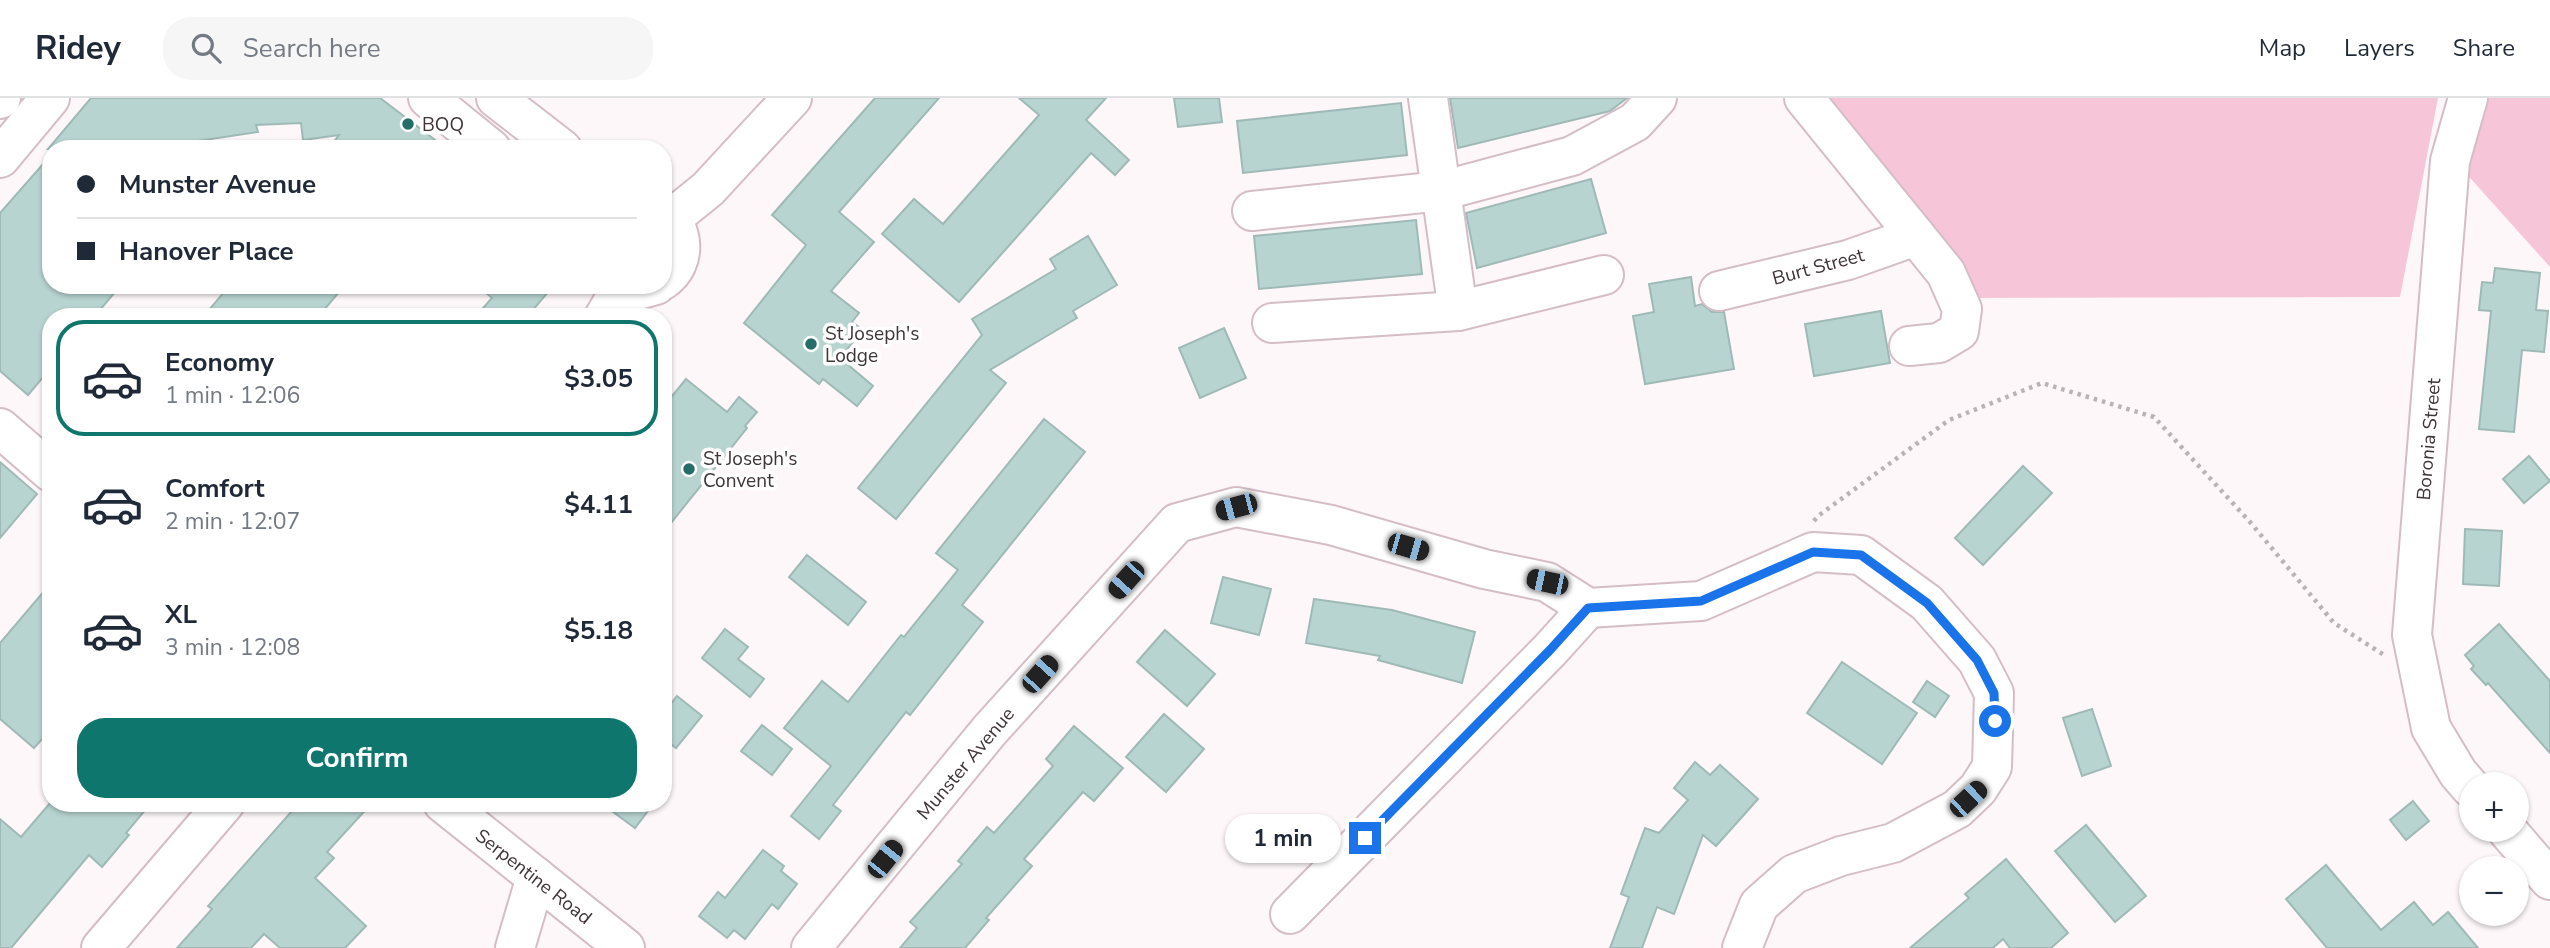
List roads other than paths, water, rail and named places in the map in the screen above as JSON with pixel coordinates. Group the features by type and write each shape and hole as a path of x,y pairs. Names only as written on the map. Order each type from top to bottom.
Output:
{"street":[{"path":"0,158 50,98"},
{"path":"428,98 480,140"},
{"path":"496,98 550,140"},
{"path":"672,212 708,189 793,98"},
{"path":"1428,98 1458,311"},
{"path":"1252,211 1441,191 1572,156 1635,122 1657,98"},
{"path":"1804,98 1946,273 1962,309 1959,331 1939,343 1909,346"},
{"name":"Boronia Street","path":"2460,772 2431,728 2412,635 2450,161 2468,98"},
{"path":"672,221 679,233 681,249 677,264 672,270"},
{"name":"Burt Street","path":"1719,291 1848,260 1916,236"},
{"path":"1272,323 1458,311 1604,275"},
{"path":"0,428 42,464"},
{"name":"Munster Avenue","path":"811,948 989,731 1177,523 1236,507 1331,525 1484,569 1547,582 1588,608"},
{"path":"1290,914 1588,608 1701,601 1813,552 1861,555 1927,603 1977,660 1994,693 1992,767 1978,789 1957,809 1893,843 1841,856 1794,874 1759,905 1742,948"},
{"path":"102,948 217,812"},
{"name":"Serpentine Road","path":"454,812 625,948"},
{"path":"2517,842 2550,880"},
{"path":"515,948 536,877"}],"place":[{"name":"BOQ","path":"408,124"},
{"name":"St Joseph's Lodge","path":"811,344"},
{"name":"St Joseph's Convent","path":"689,469"}]}
